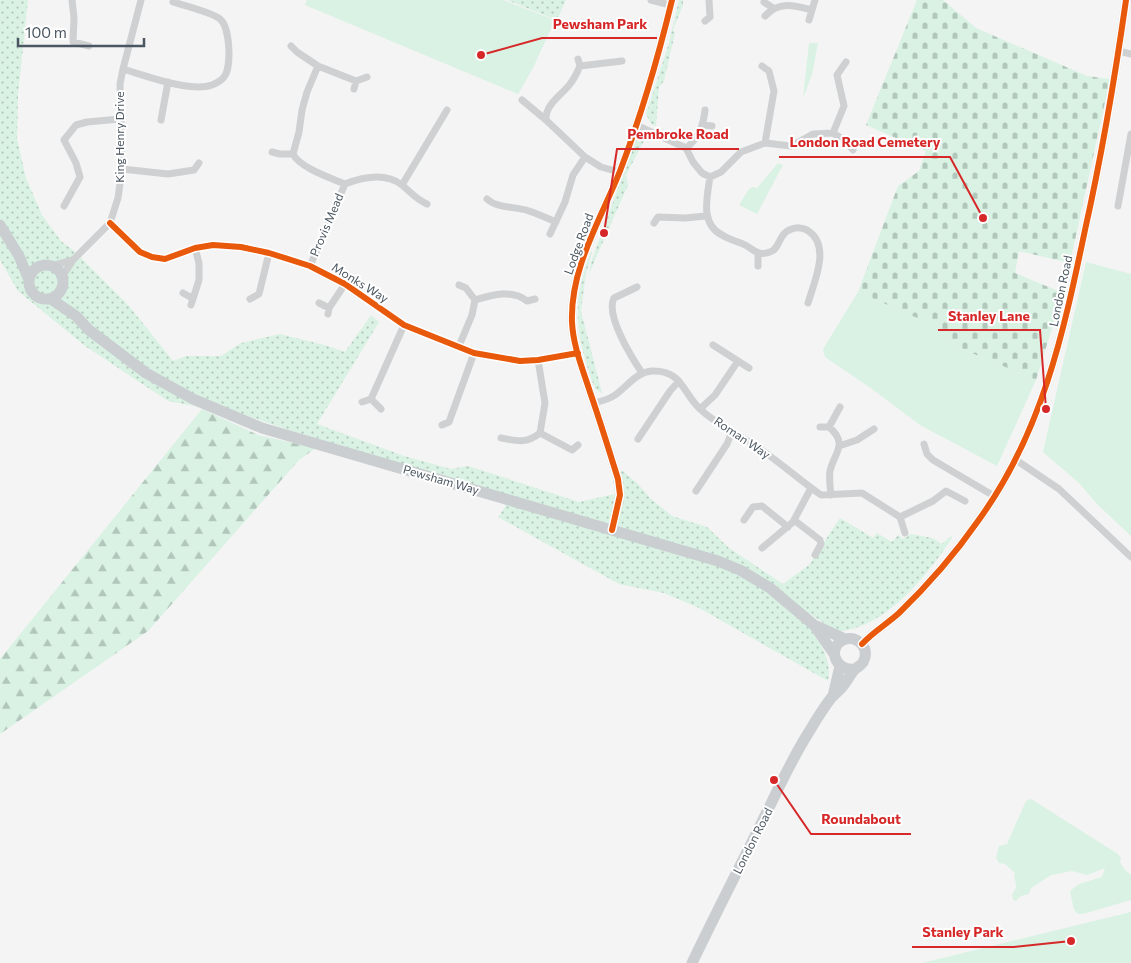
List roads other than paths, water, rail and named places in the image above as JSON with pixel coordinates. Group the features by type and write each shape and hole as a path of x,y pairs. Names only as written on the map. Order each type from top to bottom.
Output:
{"main road":[{"path":"0,225 19,256 29,280 29,285 35,295 39,298 55,296 62,283 60,272 19,256"},
{"path":"29,280 33,271 46,266"},
{"name":"Pewsham Way","path":"62,283 76,316"},
{"name":"Pewsham Way","path":"50,298 76,316 89,330 146,373 192,399 262,428 718,560 740,570 770,588 814,625 834,654"},
{"name":"Pewsham Way","path":"814,625 845,639"},
{"path":"855,669 849,670 840,666 834,654 838,645 845,639 854,639 862,644"},
{"name":"London Road","path":"692,963 796,752 833,696 855,669 863,664 865,649 862,644"},
{"name":"London Road","path":"833,696 840,666"}],"street":[{"path":"72,0 74,18 71,45 89,46"},
{"name":"King Henry Drive","path":"62,283 73,260 110,223 118,198 122,169 120,84 122,68 141,0"},
{"path":"651,0 671,3"},
{"path":"709,0 710,19"},
{"path":"808,20 815,0"},
{"name":"London Road","path":"862,644 872,633 897,614 922,589 973,528 1016,460 1045,391 1063,334 1099,166 1126,0"},
{"path":"122,68 168,82 194,87 212,85 224,78 228,68 228,37 226,27 220,18 185,3 173,2"},
{"path":"764,2 773,8"},
{"name":"Lodge Road","path":"612,530 620,495 618,479 578,353 572,322 574,290 583,257 619,172 636,125 652,75 671,3"},
{"path":"765,16 773,8 790,5 812,10"},
{"path":"291,46 295,54 318,66 356,81 367,77"},
{"path":"1119,51 1131,54"},
{"path":"546,120 546,113 550,105 571,83 579,62 614,66 622,61"},
{"path":"833,133 844,106 838,75 846,62"},
{"path":"293,154 306,92 318,66"},
{"path":"762,66 769,71 774,91 765,143"},
{"path":"354,89 356,81"},
{"path":"161,120 168,82"},
{"path":"522,100 585,157 601,166 619,172"},
{"path":"686,148 695,141 703,125 705,110"},
{"path":"402,185 443,114"},
{"path":"64,206 80,177 64,140 76,125 120,119"},
{"path":"636,125 686,148 693,162 702,173 710,177"},
{"path":"703,125 712,126"},
{"path":"710,177 721,172 741,152 765,143 791,146 813,134 833,133 844,140 853,150"},
{"path":"1118,206 1131,134"},
{"path":"272,152 278,157 293,154"},
{"path":"293,154 298,161 309,168 345,184"},
{"path":"550,234 565,202 573,175 585,157"},
{"path":"122,169 168,174 195,172 199,163"},
{"name":"Provis Mead","path":"310,266 345,184 372,176 386,178 402,185 413,201 427,204"},
{"path":"710,177 706,216 720,235 746,245 751,251 758,253 771,252 777,247 780,238 785,232 791,229 802,228 811,233 819,243 821,257 808,303"},
{"path":"1122,183 1131,185"},
{"path":"487,199 495,205 530,211 556,222"},
{"path":"654,223 658,216 658,207"},
{"path":"658,216 685,218 706,216"},
{"name":"Monks Way","path":"110,223 140,252 152,257 165,259 194,248 213,245 241,247 270,253 310,266 345,284 404,325 474,353 520,361 578,353"},
{"path":"183,293 191,301 199,280 199,263 194,248"},
{"path":"250,299 261,295 270,253"},
{"path":"758,253 758,266"},
{"name":"King Henry Drive","path":"46,266 73,260"},
{"path":"626,282 630,290"},
{"path":"319,303 328,311 345,284"},
{"path":"459,285 466,288 475,300 472,315 459,346"},
{"path":"637,287 614,298 612,308 623,340 642,373"},
{"path":"475,300 509,294 516,295 526,303 535,300"},
{"path":"362,402 371,399 404,325"},
{"path":"713,345 749,368"},
{"path":"449,424 474,353"},
{"path":"505,437 524,441 531,440 540,433 545,403 538,360"},
{"path":"700,409 715,395 738,361"},
{"path":"594,403 607,400 616,395 642,373 664,372 671,374 679,381 670,391 638,439"},
{"name":"Roman Way","path":"679,381 700,409 763,451 821,495 862,493 894,515 900,517"},
{"path":"371,399 381,409"},
{"path":"829,427 840,407"},
{"path":"820,427 829,427 835,432 839,446 830,473 831,495"},
{"path":"839,446 857,440 874,429"},
{"path":"696,491 727,444 732,432"},
{"path":"540,433 574,449"},
{"path":"924,444 932,460 994,496"},
{"path":"1016,460 1059,489 1131,557"},
{"path":"762,548 773,543 794,520 811,488"},
{"path":"904,533 900,517 933,501 946,491 965,501"},
{"path":"744,520 753,507 762,506 788,527"},
{"path":"794,520 820,540 821,544 815,555"}],"place":[{"name":"Pewsham Park","path":"481,55"},
{"name":"London Road Cemetery","path":"983,218"},
{"name":"Pembroke Road","path":"604,233"},
{"name":"Stanley Lane","path":"1046,409"},
{"name":"Roundabout","path":"774,780"},
{"name":"Stanley Park","path":"1071,941"}]}
